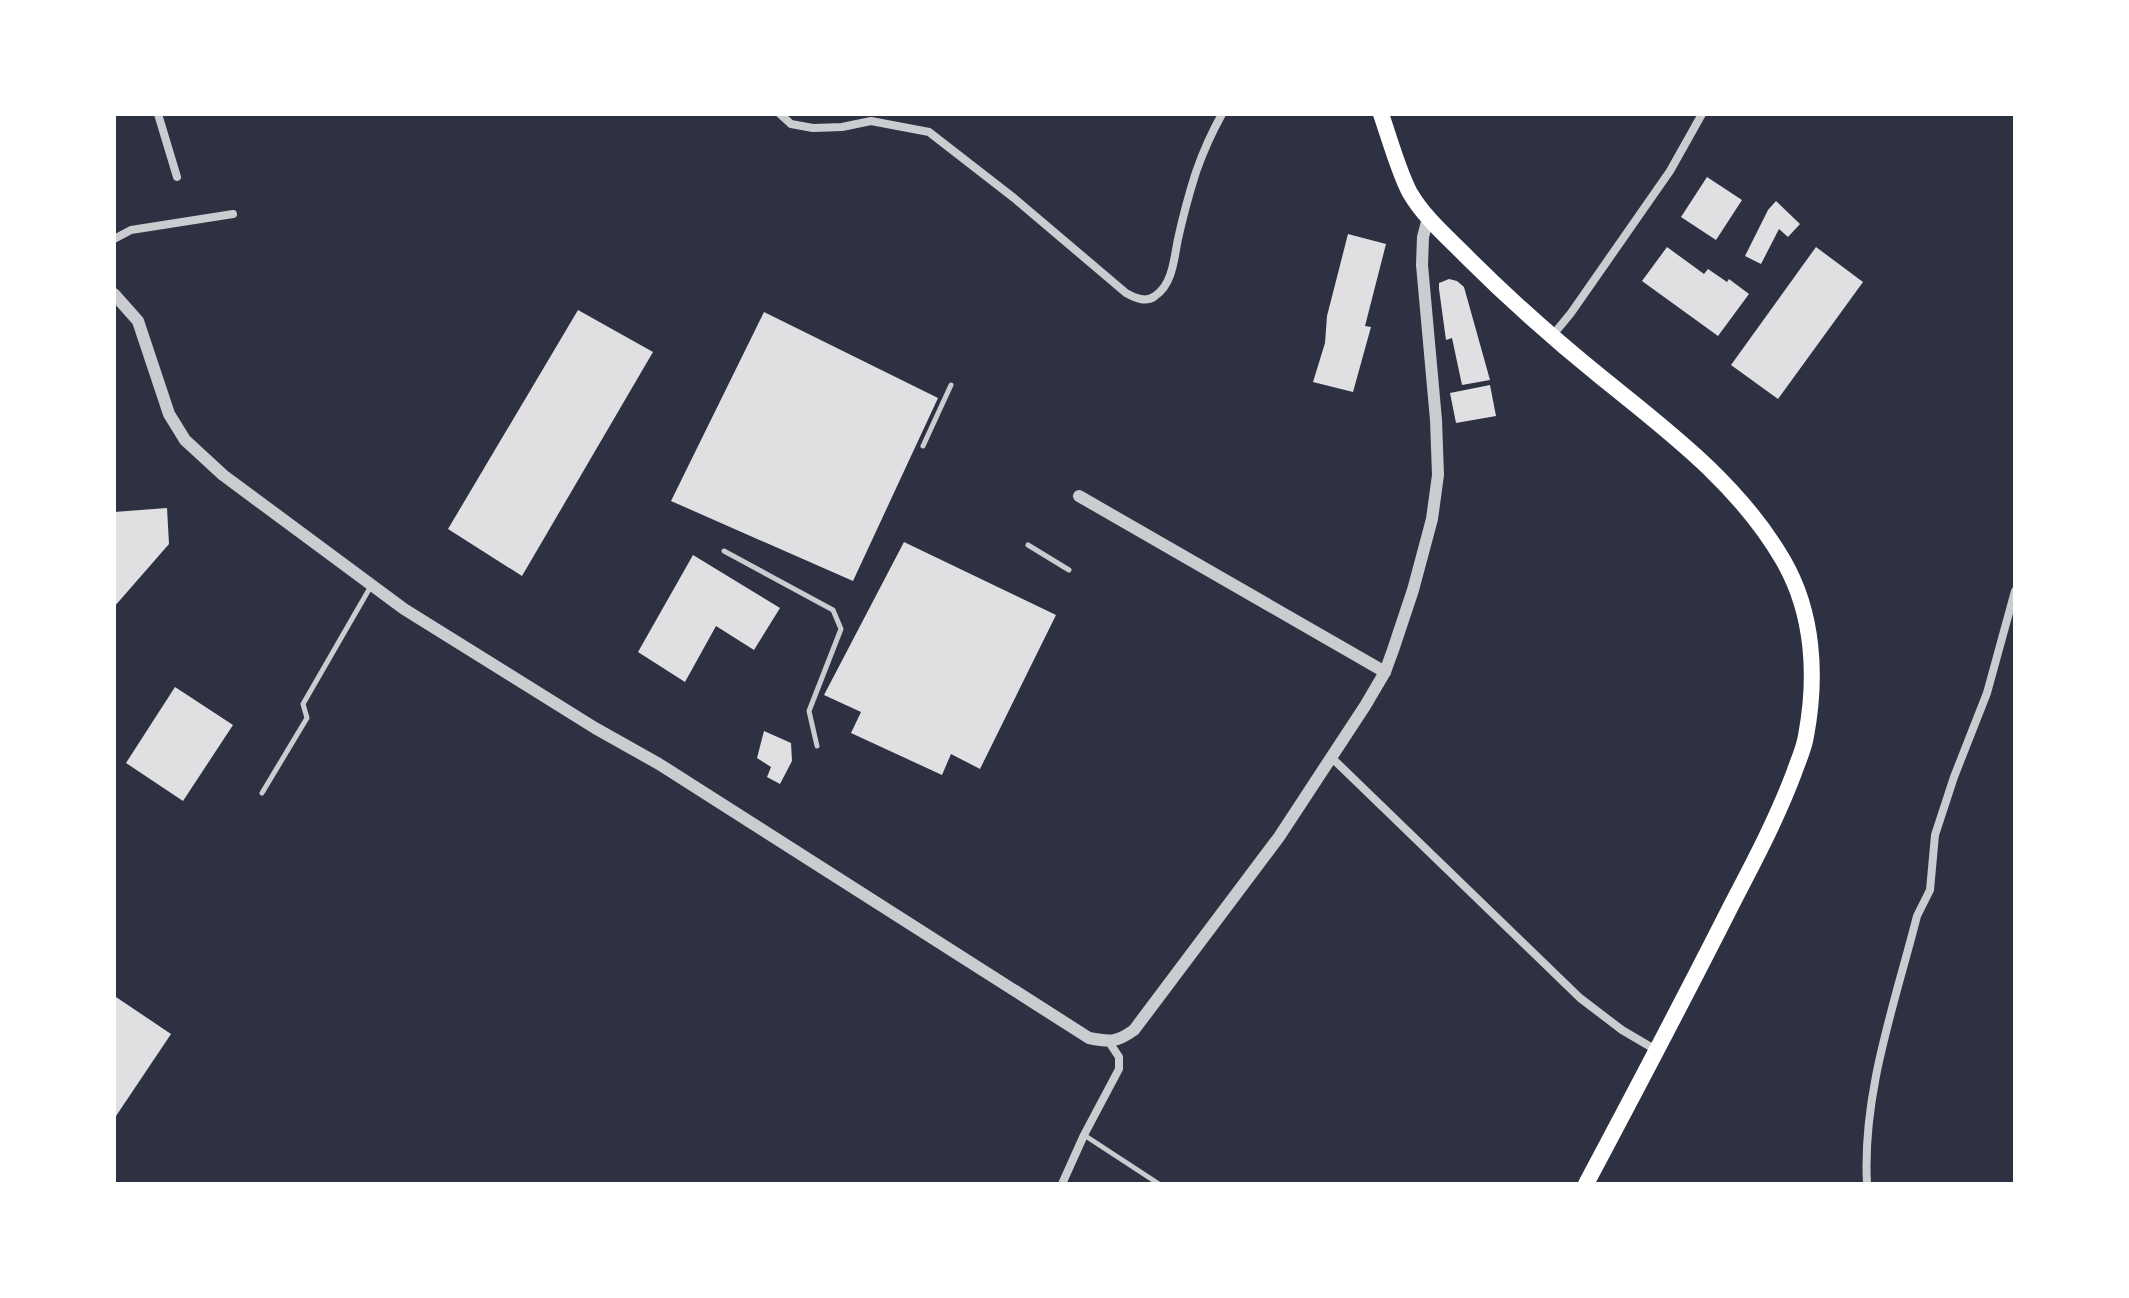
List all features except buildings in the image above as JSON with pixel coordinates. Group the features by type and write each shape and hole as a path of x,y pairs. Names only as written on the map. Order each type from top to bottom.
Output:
{"main road":[{"path":"1381,114 1409,191 1428,218 1511,301 1674,435 1723,480 1755,519 1784,560 1801,598 1810,640 1812,692 1806,740 1790,783 1770,830 1586,1184"}],"street":[{"path":"158,114 177,177"},
{"path":"780,114 791,124 813,128 842,127 871,121 929,132 1014,198 1126,293 1148,299 1157,295 1172,271 1197,170 1222,114"},
{"path":"1552,337 1670,171 1702,114"},
{"path":"114,239 131,230 233,214"},
{"path":"114,294 138,321 169,414 185,440 223,475 404,609 595,728 659,764 1089,1038 1109,1042 1134,1030 1279,837 1385,672 1417,576 1432,519 1438,475 1422,265 1423,237 1428,218"},
{"path":"1079,496 1385,672"},
{"path":"1867,1184 1872,1096 1917,916 1930,890 1935,835 1987,693 2015,591"},
{"path":"1332,758 1580,998 1622,1030 1657,1051"},
{"path":"1062,1184 1119,1069 1119,1057 1109,1042"}],"lane":[{"path":"923,446 951,385"},
{"path":"1028,545 1069,570"},
{"path":"724,551 833,610 841,629 809,711 817,746"},
{"path":"262,793 307,718 303,704 371,585"},
{"path":"1084,1135 1159,1184"}]}
